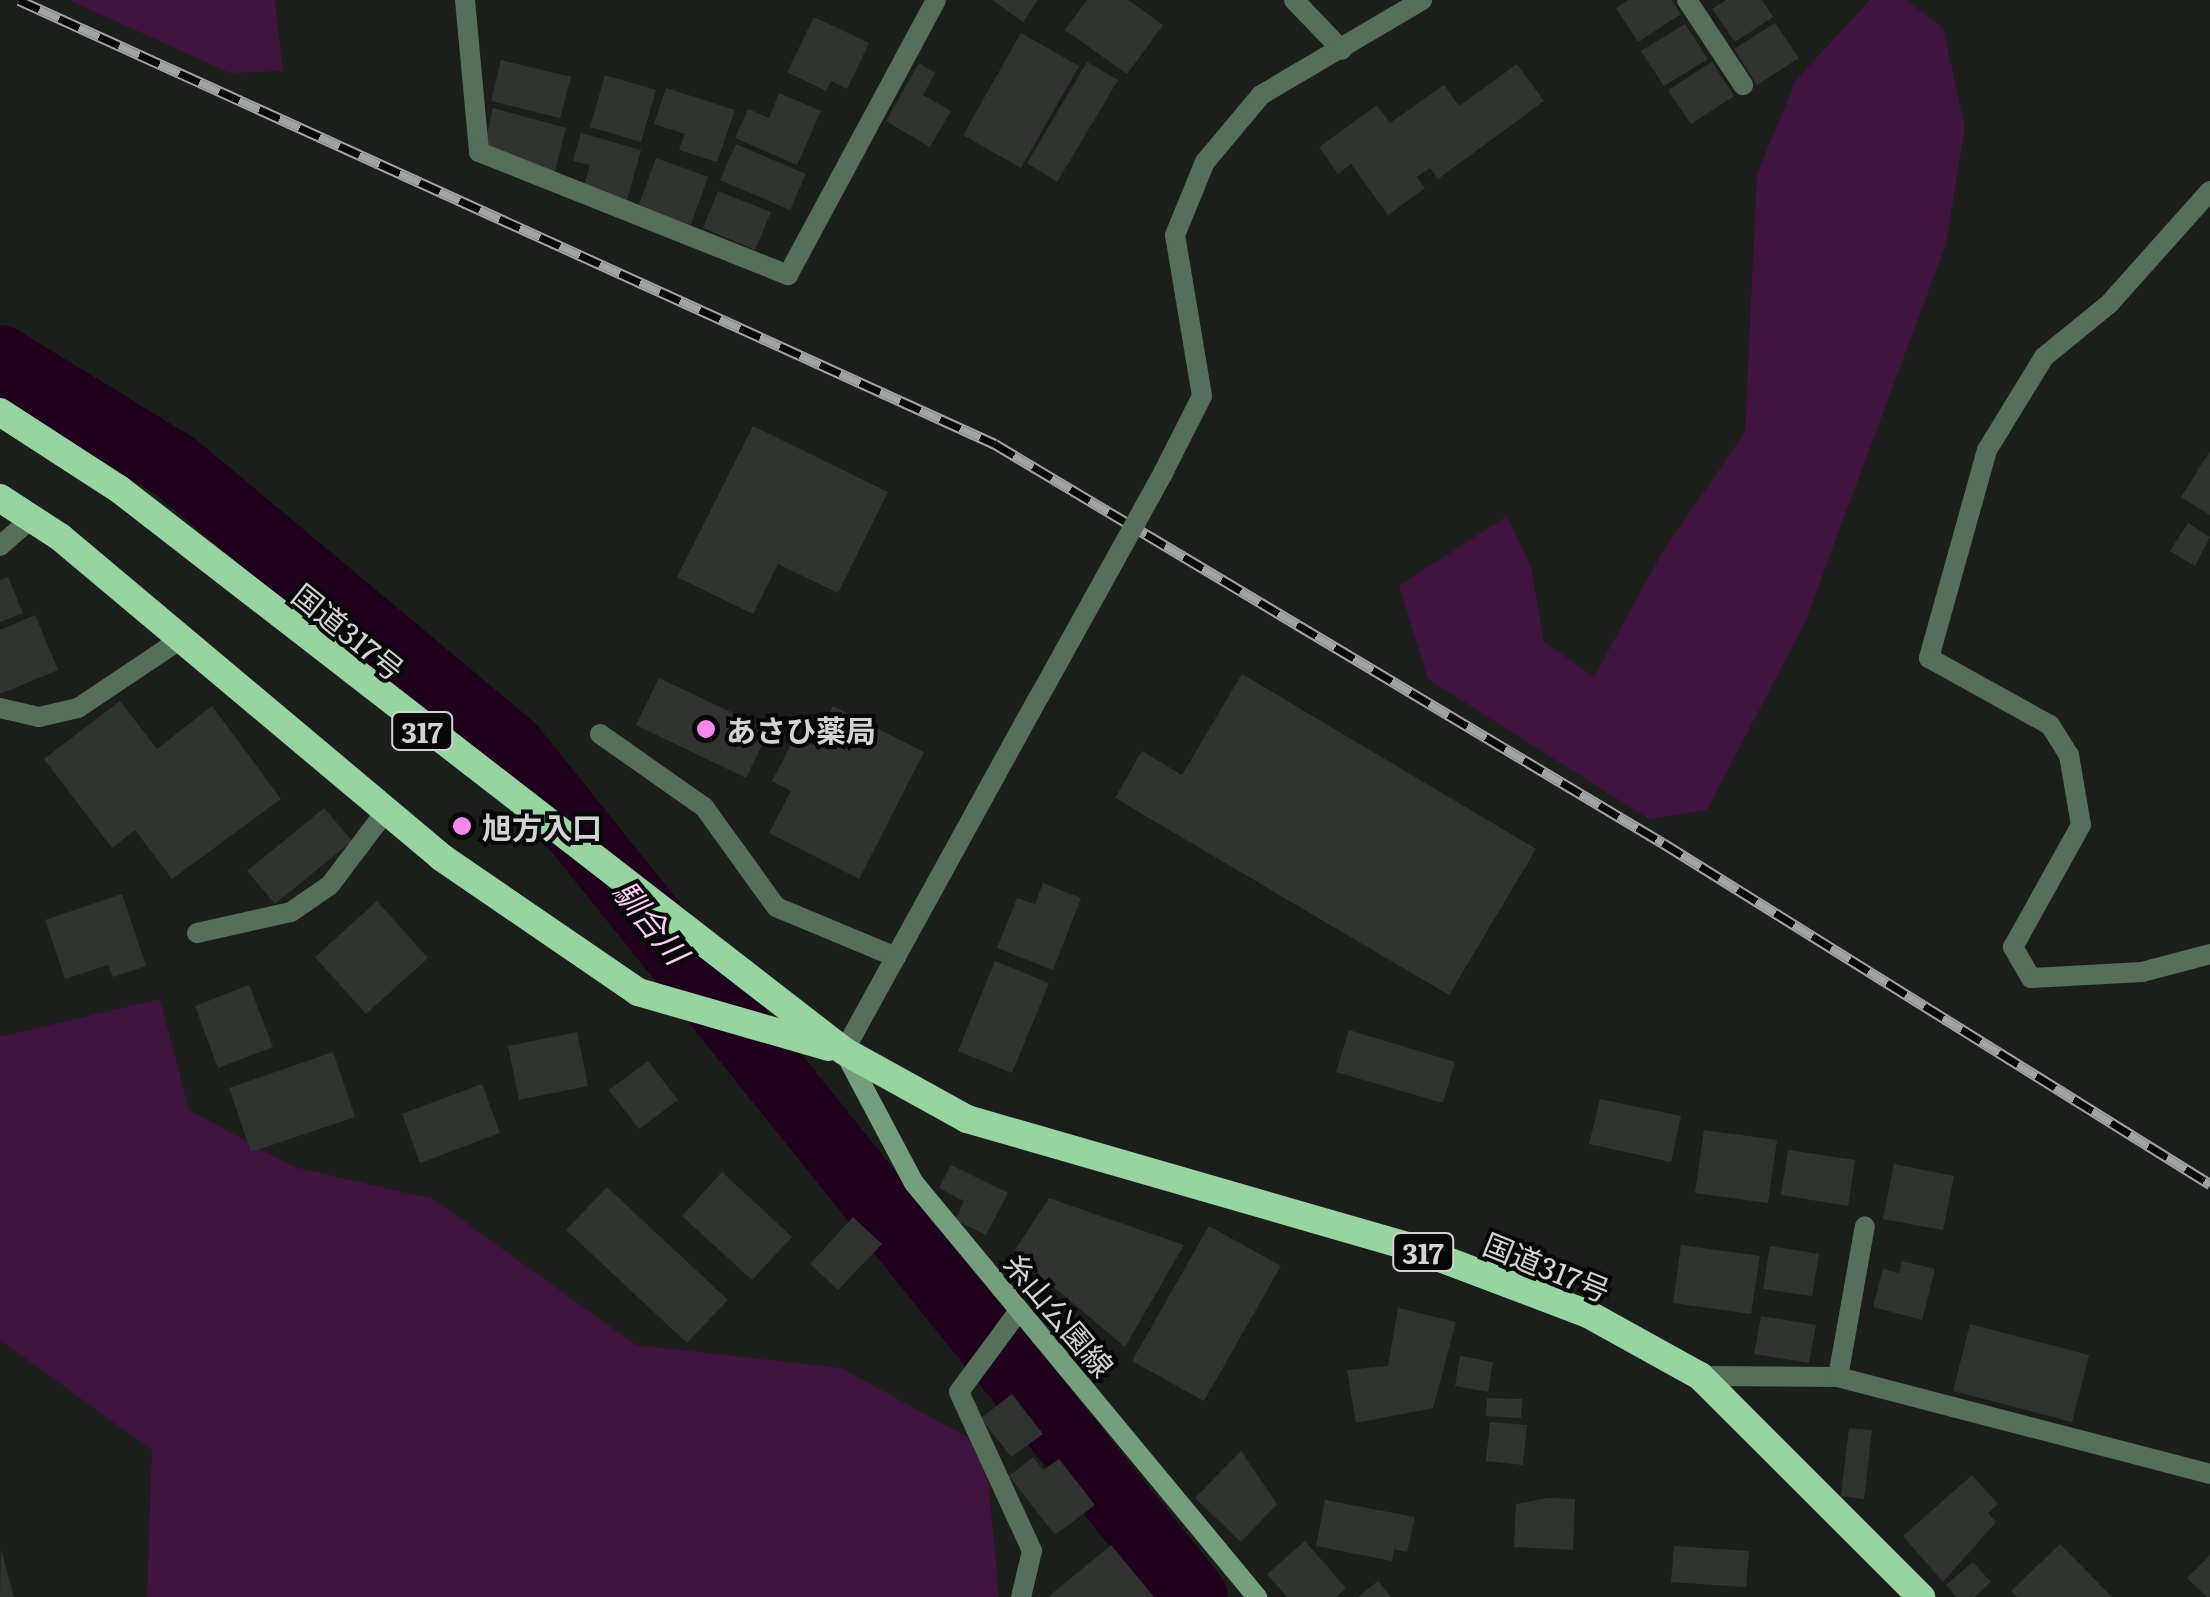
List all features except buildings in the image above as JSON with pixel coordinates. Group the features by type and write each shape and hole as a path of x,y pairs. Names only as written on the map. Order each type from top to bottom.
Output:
{"highway":[{"name":"国道317号","path":"0,412 119,488 844,1052 967,1119 1408,1246 1588,1314 1700,1376 1920,1597"},
{"name":"国道317号","path":"0,498 32,519 181,639 386,811 638,992 844,1052"}],"main road":[{"name":"糸山公園線","path":"844,1052 914,1183 1257,1597"}],"street":[{"path":"465,0 479,152 788,274 936,0"},
{"path":"1294,0 1342,50"},
{"path":"844,1052 1202,396 1175,235 1198,180 1261,96 1422,0"},
{"path":"1687,0 1743,85"},
{"path":"2210,191 2110,304 2044,357 1987,450 1929,658 2050,726 2070,755 2081,825 2012,947 2031,978 2142,972 2210,954"},
{"path":"0,546 32,519"},
{"path":"0,708 40,717 78,708 181,639"},
{"path":"600,734 704,807 776,907 896,957"},
{"path":"197,932 291,912 330,885 386,811"},
{"path":"1838,1377 1866,1226"},
{"path":"1018,1312 959,1392 1032,1551 1021,1597"},
{"path":"1700,1376 1838,1377 2210,1474"}],"shaded area":[{"path":"69,0 275,0 283,71 230,73"},
{"path":"1870,0 1906,0 1943,28 1965,128 1946,244 1805,622 1707,810 1649,819 1428,679 1399,586 1507,516 1531,567 1544,642 1594,677 1663,551 1745,432 1757,174 1796,80"},
{"path":"160,999 189,1110 294,1167 433,1199 636,1345 841,1368 985,1447 999,1597 147,1597 152,1450 0,1340 0,1037"}],"waterway":[{"name":"馴合川","path":"0,359 176,467 511,747 1194,1597"}],"railway":[{"path":"19,0 995,444 1663,843 2210,1184"}],"place":[{"name":"あさひ薬局","path":"706,729"},
{"name":"旭方入口","path":"462,826"}]}
